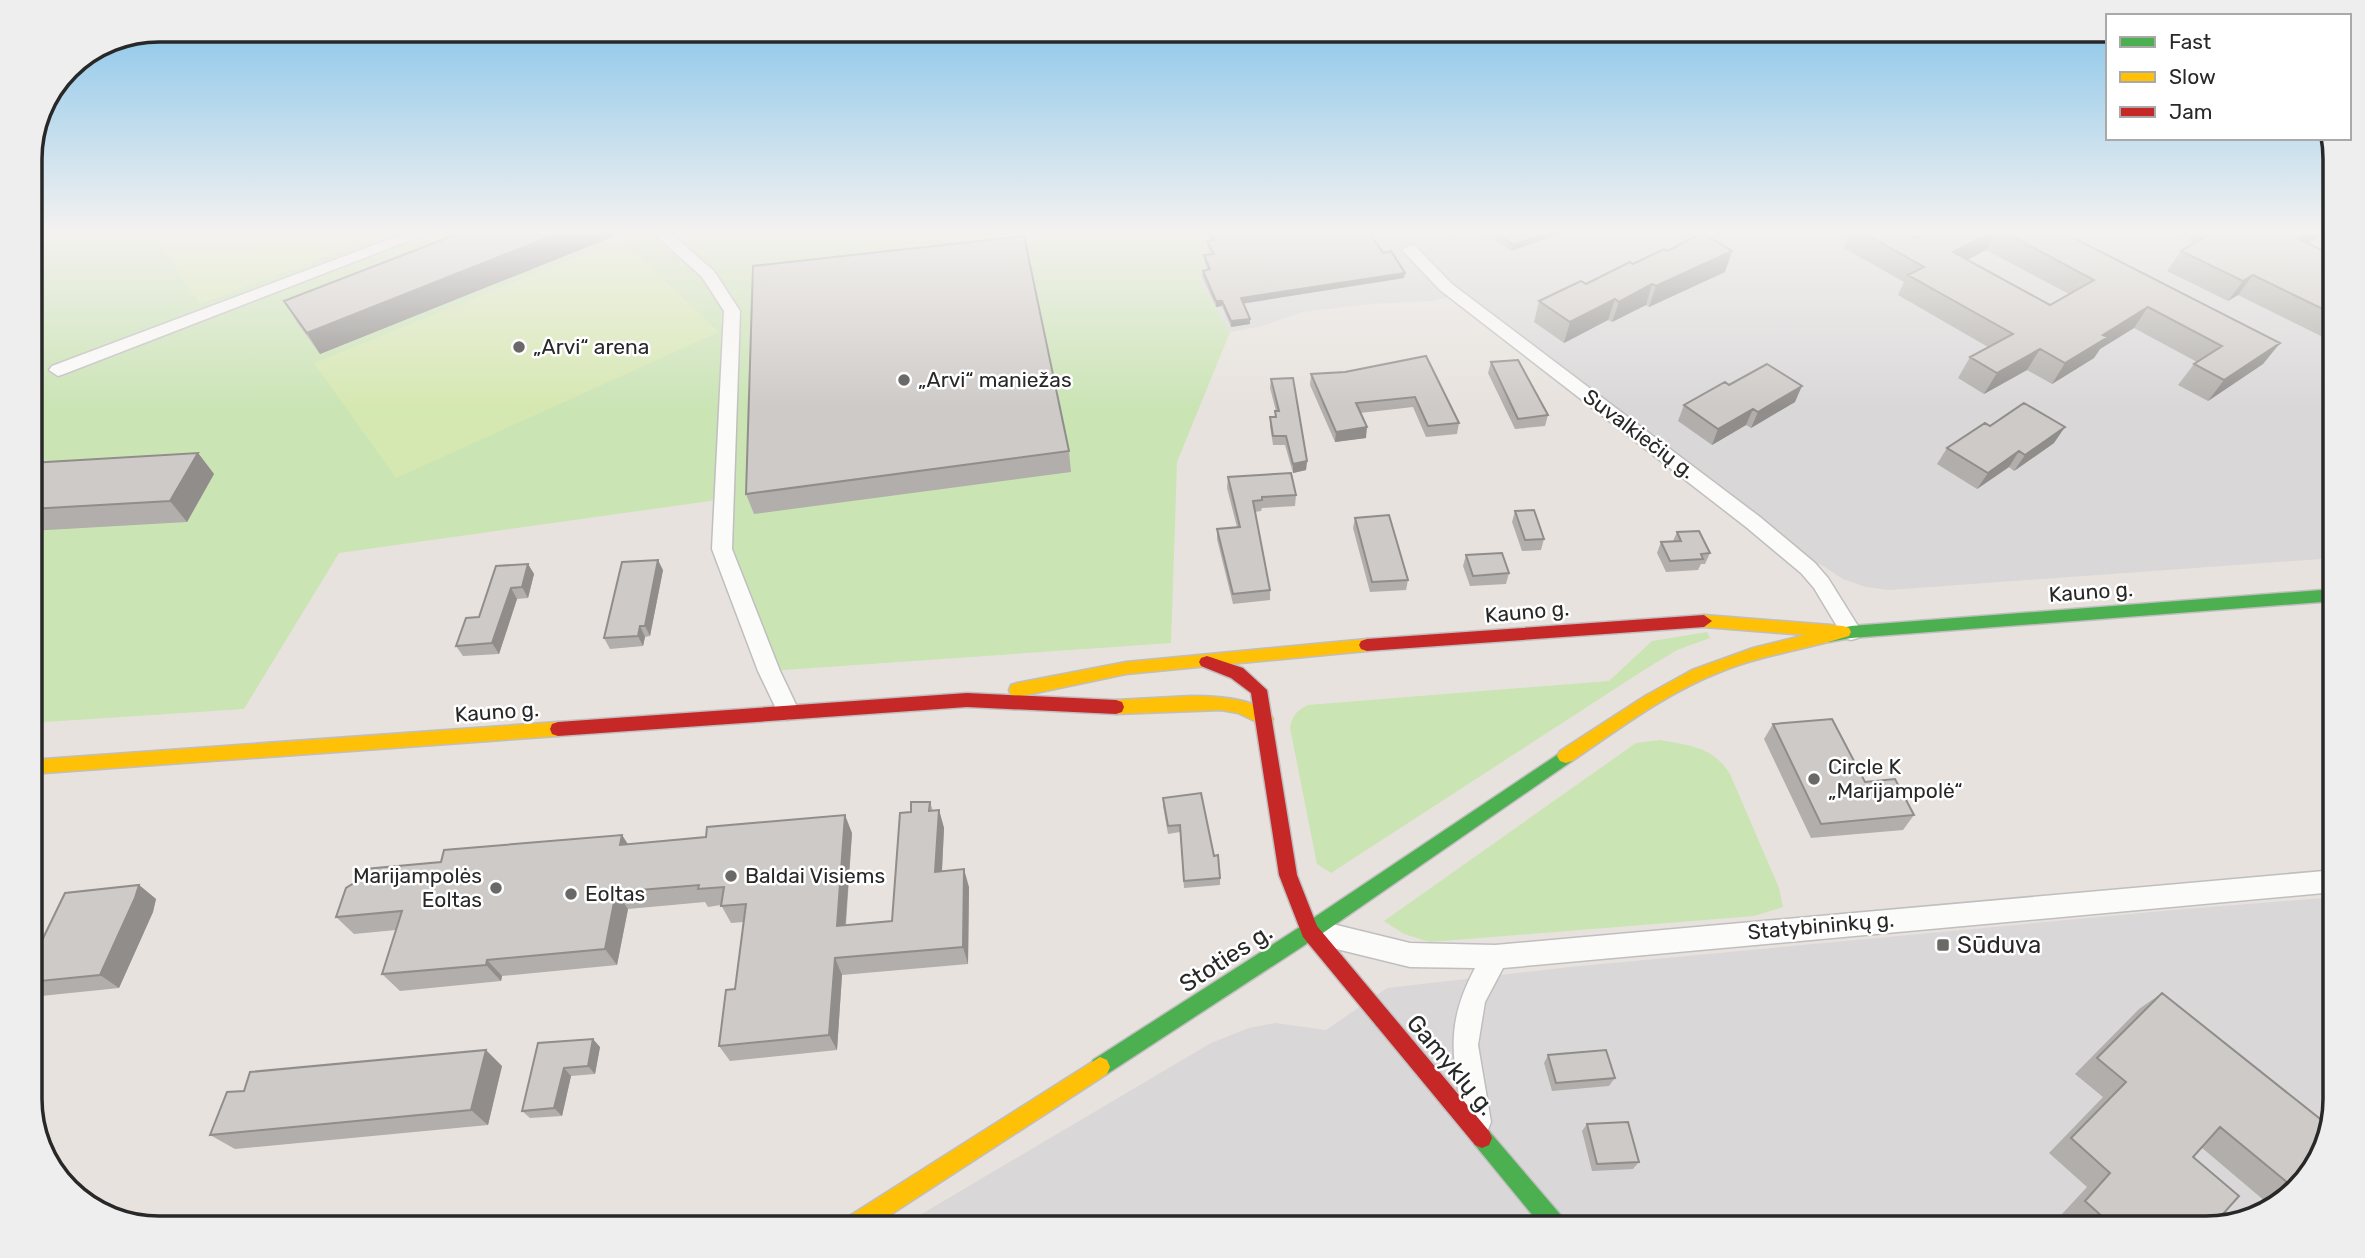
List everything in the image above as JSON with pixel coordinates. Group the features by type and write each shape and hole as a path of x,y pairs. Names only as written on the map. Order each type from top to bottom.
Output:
{"main road":[{"name":"Kauno g.","path":"1622,719 1682,682 1734,661 1851,632 2323,596"},
{"name":"Kauno g.","path":"967,700 1126,668 1207,662 1280,652 1703,621 1851,632"},
{"name":"Kauno g.","path":"1207,662 1237,673 1259,691 1288,876 1310,931"},
{"name":"Kauno g.","path":"42,766 967,700 1142,708 1211,702 1238,706 1265,719"},
{"name":"Stoties g.","path":"869,1216 1310,931 1622,719"},
{"name":"Gamyklų g.","path":"1310,931 1547,1216"}],"street":[{"path":"58,370 273,290"},
{"path":"718,290 732,311 722,549 769,671 788,711"},
{"name":"Suvalkiečių g.","path":"1450,290 1754,522 1808,568 1821,583 1851,632"},
{"name":"Statybininkų g.","path":"1310,931 1410,955 1495,957 2323,882"},
{"path":"1479,1134 1465,1045 1472,1000 1495,957"}],"shaded area":[{"path":"1205,290 2323,290 2323,559 1889,590 1866,587 1843,579 1820,564 1808,568 1456,295 1433,301 1372,304 1302,312 1263,326 1230,332"},
{"path":"2323,898 2323,1099 2319,1129 2303,1164 2283,1187 2258,1204 2229,1214 918,1216 1211,1043 1249,1028 1275,1023 1326,1030 1387,988 1570,967"}],"green space":[{"path":"42,290 1205,290 1230,332 1177,462 1171,643 769,671 722,549 724,499 339,553 244,709 42,722"},
{"path":"190,290 238,290 200,304"},
{"name":"„Arvi“ arena","path":"495,290 674,290 719,332 396,478 314,363"},
{"path":"1707,632 1710,638 1677,650 1644,670 1331,873 1317,864 1290,728 1298,711 1304,707 1609,681 1652,641"},
{"path":"1660,740 1700,749 1716,758 1730,774 1779,888 1783,907 1754,916 1430,942 1404,934 1384,921 1636,743"}],"building":[{"path":"313,290 416,290 307,333 284,301"},
{"name":"„Arvi“ maniežas","path":"752,290 1035,290 1069,451 746,494"},
{"path":"1211,290 1295,290 1241,298 1250,319 1231,321 1222,301 1216,301"},
{"path":"1563,290 1642,290 1619,302 1615,299 1570,322 1539,301"},
{"path":"1934,290 2022,290 2050,305 2077,290 2175,290 2280,343 2224,380 2194,364 2222,346 2148,307 2103,335 2108,337 2065,363 2040,349 1997,373 1970,357 2013,334"},
{"path":"2283,290 2323,290 2323,309"},
{"path":"1426,356 1459,423 1428,426 1415,397 1356,403 1367,427 1336,432 1311,374 1345,372"},
{"path":"1518,360 1548,415 1518,419 1491,362"},
{"path":"1767,364 1802,386 1758,412 1753,409 1718,429 1684,405 1725,382 1729,385"},
{"path":"1293,378 1307,461 1293,464 1286,436 1273,436 1270,417 1276,417 1275,411 1279,411 1271,379"},
{"path":"2024,403 2065,427 2025,455 2019,451 1988,473 1947,448 1985,423 1990,426"},
{"path":"198,453 170,501 42,508 42,462"},
{"path":"1291,473 1296,495 1262,497 1262,500 1253,501 1270,590 1233,594 1217,529 1240,527 1228,477"},
{"path":"1534,510 1544,539 1525,540 1515,511"},
{"path":"1389,515 1408,580 1372,582 1355,518"},
{"path":"1699,531 1710,553 1701,554 1703,559 1670,561 1661,542 1681,541 1677,532"},
{"path":"1502,553 1509,573 1473,576 1466,555"},
{"path":"658,560 645,626 640,626 638,636 604,638 622,562"},
{"path":"528,564 522,587 511,588 492,643 456,646 466,618 479,617 496,566"},
{"name":"Circle K „Marijampolė“","path":"1832,719 1865,782 1895,779 1914,815 1821,824 1773,724"},
{"path":"1201,793 1214,856 1218,855 1220,878 1184,881 1180,825 1168,826 1163,798"},
{"path":"911,802 930,802 929,811 939,810 935,872 964,869 963,947 835,958 829,1035 719,1046 726,990 735,989 746,904 721,906 724,887 698,889 699,885 616,892 605,949 487,960 486,965 382,974 402,911 336,917 346,888 362,878 365,869 441,862 444,850 622,835 620,845 706,837 707,827 845,815 837,926 892,921 900,813 911,812"},
{"path":"139,885 100,975 42,981 42,940 65,893"},
{"path":"2162,993 2321,1120 2311,1151 2287,1183 2220,1127 2193,1157 2239,1196 2222,1215 2102,1216 2085,1201 2110,1173 2071,1138 2126,1082 2097,1058"},
{"path":"593,1039 588,1066 564,1068 554,1108 522,1111 538,1043"},
{"path":"486,1050 471,1110 210,1135 227,1092 244,1091 250,1072"},
{"path":"1606,1050 1615,1078 1556,1083 1548,1055"},
{"path":"1628,1122 1639,1162 1597,1164 1587,1124"}],"traffic: fast":[{"path":"1829,636 1851,632 2323,596"},
{"path":"1100,1067 1310,931 1566,756"},
{"path":"1482,1138 1547,1216"}],"traffic: slow":[{"path":"1704,621 1843,632"},
{"path":"1566,756 1622,718 1697,674 1753,654 1829,636"},
{"path":"1017,690 1126,668 1367,645"},
{"path":"1116,707 1221,704 1243,708 1265,719"},
{"path":"42,766 558,729"},
{"path":"870,1216 1100,1067"}],"traffic: jam":[{"path":"1367,645 1704,621"},
{"path":"1207,662 1237,673 1259,690 1288,875 1310,931 1482,1138"},
{"path":"558,729 967,700 1116,707"}],"place":[{"name":"„Arvi“ arena","path":"519,347"},
{"name":"„Arvi“ maniežas","path":"904,380"},
{"name":"Circle K „Marijampolė“","path":"1814,779"},
{"name":"Baldai Visiems","path":"731,876"},
{"name":"Marijampolės Eoltas","path":"496,888"},
{"name":"Eoltas","path":"571,894"},
{"name":"Sūduva","path":"1943,945"}]}
